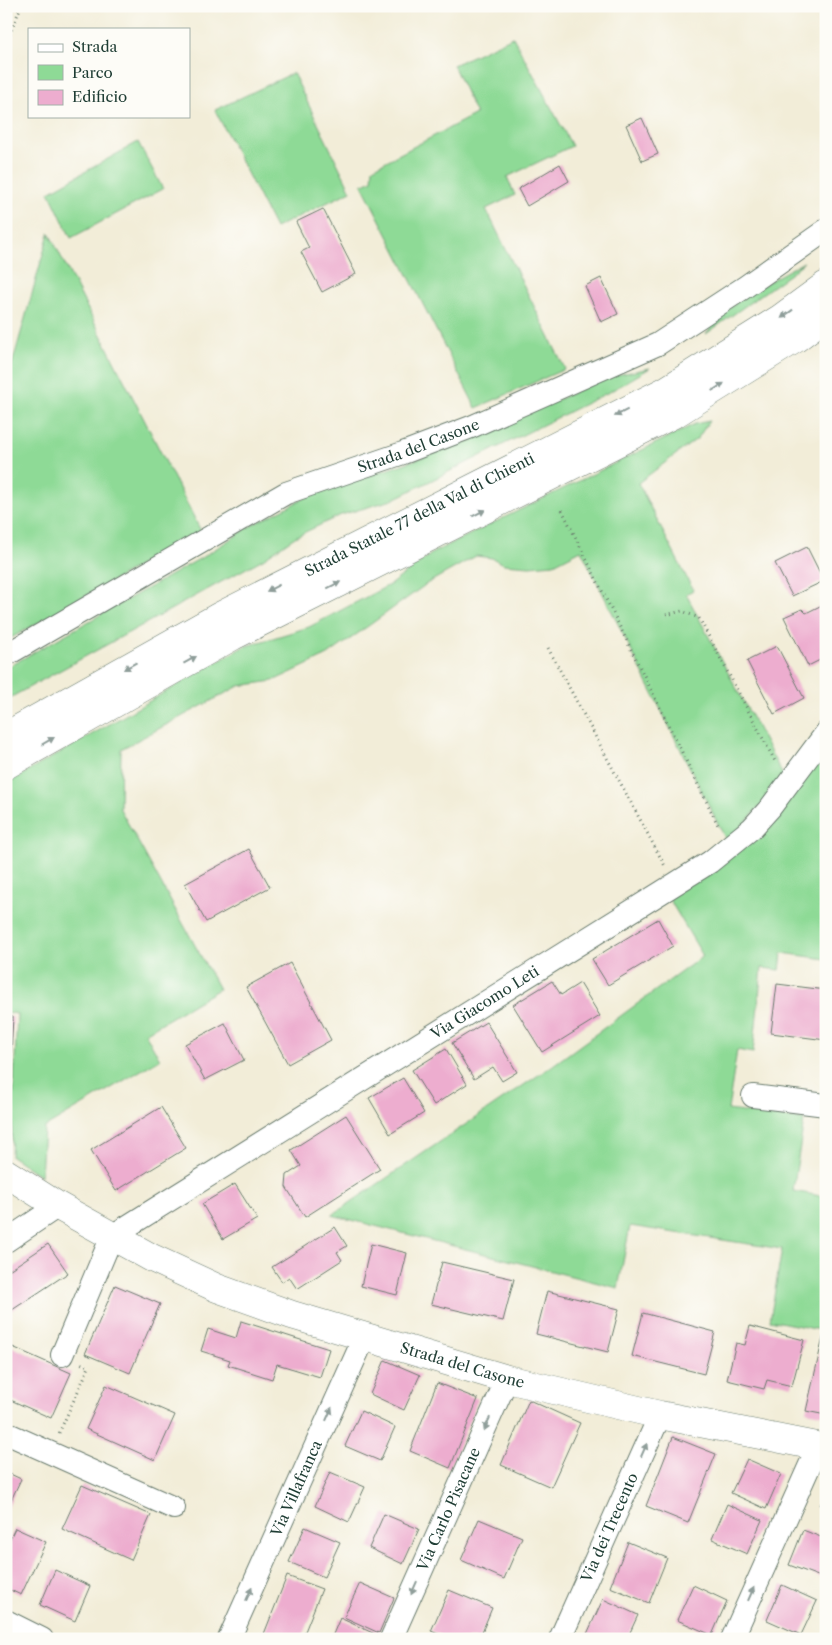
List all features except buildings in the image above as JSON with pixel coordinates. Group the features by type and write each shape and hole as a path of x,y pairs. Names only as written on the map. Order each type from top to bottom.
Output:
{"main road":[{"name":"Strada Statale 77 della Val di Chienti","path":"6,736 220,616 665,391 781,318 826,285"},
{"name":"Strada Statale 77 della Val di Chienti","path":"6,765 233,636 676,413 795,339 826,316"},
{"name":"Strada del Casone","path":"6,1173 58,1206 152,1258 217,1288 364,1338 507,1379 660,1415 822,1448"}],"street":[{"name":"Strada del Casone","path":"6,655 286,493 403,453 471,427 658,344 826,230"},
{"name":"Via Giacomo Leti","path":"112,1236 710,862 752,828 788,785 826,733"},
{"path":"753,1096 826,1105"},
{"path":"6,1241 58,1206"},
{"path":"62,1355 112,1236"},
{"name":"Via Villafranca","path":"229,1639 364,1338"},
{"name":"Via Carlo Pisacane","path":"391,1639 507,1379"},
{"name":"Via dei Trecento","path":"560,1639 660,1415"},
{"path":"6,1434 174,1508"},
{"path":"732,1639 822,1448"},
{"path":"10,1628 42,1639"}],"path":[{"path":"6,44 21,6"},
{"path":"562,510 722,833"},
{"path":"666,615 682,611 699,618 781,771"},
{"path":"548,648 675,885"},
{"path":"50,1453 89,1367 62,1355"}],"green space":[{"path":"513,37 572,146 507,177 515,195 486,209 565,369 476,408 362,185 372,180 373,168 476,114 453,65"},
{"path":"293,73 351,191 275,228 215,110"},
{"path":"138,142 163,189 71,238 49,192"},
{"path":"49,233 201,531 6,641 6,386"},
{"path":"804,262 706,334 725,312 737,302 764,284"},
{"path":"650,368 611,391 392,500 341,515 295,537 263,559 6,700 6,668 201,558 254,524 307,497 464,443 607,377"},
{"path":"709,421 698,438 638,483 693,590 686,594 785,779 727,842 581,550 554,564 530,566 504,564 492,558 476,556 428,583 328,655 273,681 239,686 121,749 120,809 219,989 145,1033 160,1059 44,1128 41,1176 11,1156 17,1014 6,1012 6,784 243,647 309,627 391,584 434,552 695,424"},
{"path":"826,748 826,959 782,953 780,970 762,968 753,1053 737,1050 728,1110 804,1120 793,1191 826,1197 826,1306 820,1330 770,1320 782,1249 630,1226 618,1288 332,1215 549,1068 703,956 668,897"}]}
